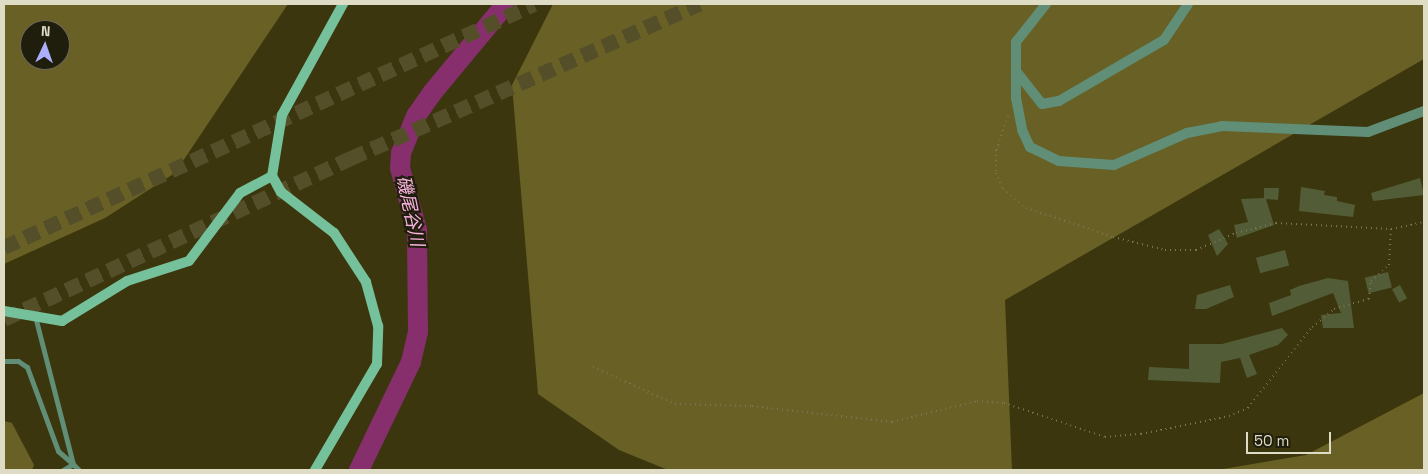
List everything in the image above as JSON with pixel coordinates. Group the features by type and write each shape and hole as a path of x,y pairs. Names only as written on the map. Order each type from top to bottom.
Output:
{"main road":[{"path":"316,470 377,364 378,326 366,282 334,233 281,192 272,176 282,115 343,4"},
{"path":"4,311 36,320 62,320 127,281 189,261 240,194 272,176"}],"street":[{"path":"1046,4 1016,42 1016,98 1022,130 1039,154 1059,161 1114,165 1187,133 1222,126 1368,132 1424,111"},
{"path":"1016,71 1042,104 1059,101 1164,40 1188,4"}],"lane":[{"path":"36,320 73,464"},
{"path":"4,361 18,361 27,367 58,451 79,470"},
{"path":"63,470 73,464"}],"path":[{"path":"1016,98 996,150 996,173 1003,189 1026,208 1165,250 1196,250 1236,233 1276,223 1391,229 1424,222"},
{"path":"593,367 675,404 752,406 892,422 977,401 1004,403 1105,437 1141,434 1230,416 1248,408 1312,327 1334,309 1369,299 1371,281 1389,265 1391,229"}],"shaded area":[{"path":"4,4 288,4 175,173 105,218 4,264"},
{"path":"553,4 1424,4 1424,59 1005,300 1012,470 668,470 619,450 538,394 512,85"},
{"path":"1424,393 1424,470 1217,470 1306,455"},
{"path":"4,421 12,423 34,465 32,470 4,470"}],"building":[{"path":"1420,178 1424,195 1373,201 1371,193"},
{"path":"1301,187 1325,191 1324,195 1337,197 1337,201 1355,205 1353,217 1299,211"},
{"path":"1264,188 1279,188 1278,200 1266,199 1274,225 1237,238 1234,225 1248,222 1241,199 1264,198"},
{"path":"1219,229 1228,244 1217,256 1208,235"},
{"path":"1285,250 1289,265 1260,273 1256,258"},
{"path":"1388,272 1392,288 1369,293 1365,278"},
{"path":"1328,278 1348,281 1354,328 1323,328 1321,315 1341,313 1333,293 1272,316 1269,303 1291,295 1290,290 1299,286"},
{"path":"1230,285 1234,297 1206,309 1195,309 1197,295"},
{"path":"1400,285 1407,298 1399,302 1392,289"},
{"path":"1282,328 1288,335 1278,345 1249,355 1257,374 1247,378 1240,358 1221,362 1220,383 1148,380 1149,367 1189,369 1189,344 1222,344"}],"waterway":[{"name":"磯尾谷川","path":"359,470 411,362 418,332 417,230 400,168 401,153 416,116 432,93 506,4"}],"tunnel":[{"path":"4,247 534,4"},
{"path":"4,319 351,158 699,4"}]}
